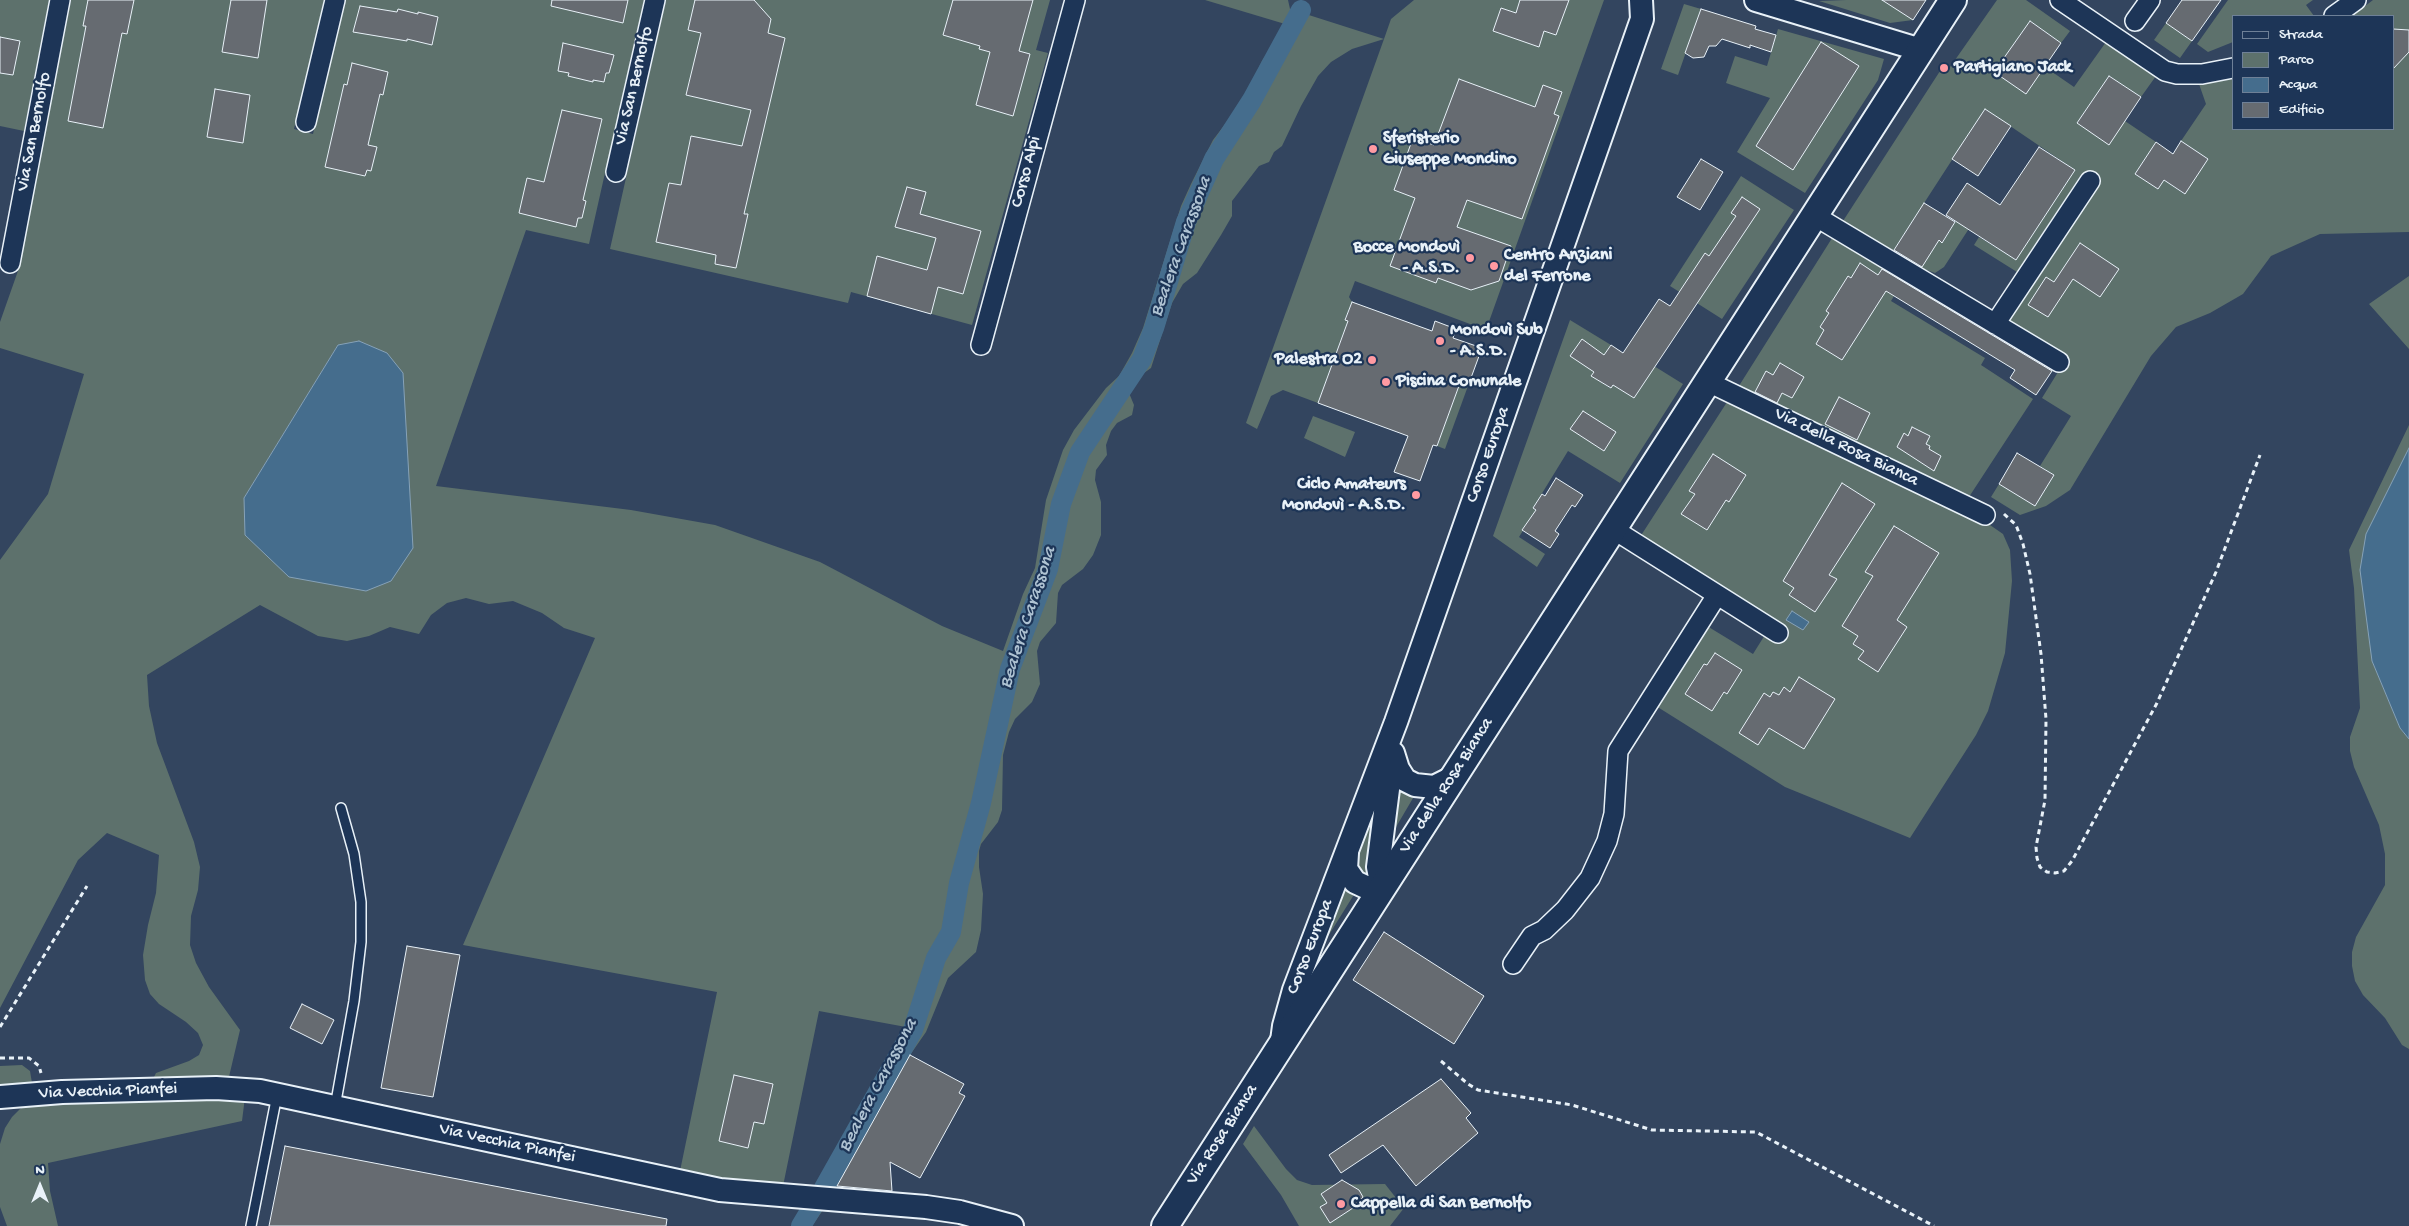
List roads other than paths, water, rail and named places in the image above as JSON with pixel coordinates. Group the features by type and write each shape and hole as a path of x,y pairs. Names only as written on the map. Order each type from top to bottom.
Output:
{"main road":[{"name":"Via della Rosa Bianca","path":"1282,1044 1953,0"},
{"name":"Via Rosa Bianca","path":"1165,1226 1282,1044"}],"street":[{"name":"Via San Bernolfo","path":"10,263 60,0"},
{"path":"306,122 335,0"},
{"name":"Via San Bernolfo","path":"616,172 655,0"},
{"name":"Corso Alpi","path":"981,345 1075,0"},
{"name":"Corso Europa","path":"1282,1044 1284,1026 1291,1000 1396,722 1641,10 1660,0"},
{"path":"1756,0 1922,50"},
{"path":"2060,0 2165,71 2177,74 2202,74 2232,68"},
{"path":"2135,21 2150,0"},
{"path":"2335,15 2356,0"},
{"path":"1995,324 2090,181"},
{"path":"1815,216 2059,362"},
{"name":"Via della Rosa Bianca","path":"1708,382 1991,513"},
{"path":"1613,530 1778,633"},
{"path":"1513,964 1532,936 1544,930 1574,901 1593,872 1607,841 1614,814 1618,751 1717,595"},
{"name":"Corso Europa","path":"1347,852 1346,869 1355,882 1370,889 1381,888 1378,867 1396,722"},
{"path":"1392,753 1398,769 1405,780 1415,785 1434,786 1452,778"},
{"name":"Via Vecchia Pianfei","path":"0,1098 45,1093 216,1088 260,1091 720,1190 926,1207 984,1218 1012,1226"}],"lane":[{"path":"335,1107 354,1001 361,942 361,902 354,854 341,808"},
{"path":"252,1226 277,1095"}],"water":[{"path":"359,341 387,353 403,373 413,548 391,581 366,591 289,577 245,535 244,498 338,345"},
{"path":"2409,448 2409,739 2400,728 2372,661 2360,570 2366,534"},
{"path":"1792,611 1809,622 1803,630 1786,620"}],"waterway":[{"name":"Bealera Carassona","path":"824,1188 913,1030 936,958 951,932 959,883 981,803 1010,669 1048,569 1061,504 1080,452 1142,359 1154,328 1186,222 1214,159 1252,100 1301,10"},
{"name":"Bealera Carassona","path":"801,1226 813,1206"}],"place":[{"name":"Partigiano Jack","path":"1944,68"},
{"name":"Sferisterio Giuseppe Mondino","path":"1373,149"},
{"name":"Bocce Mondovì - A.S.D.","path":"1470,258"},
{"name":"Centro Anziani del Ferrone","path":"1494,266"},
{"name":"Mondovì Sub - A.S.D.","path":"1440,341"},
{"name":"Palestra O2","path":"1372,360"},
{"name":"Piscina Comunale","path":"1386,382"},
{"name":"Ciclo Amateurs Mondovì - A.S.D.","path":"1416,495"},
{"name":"Cappella di San Bernolfo","path":"1341,1204"}]}
